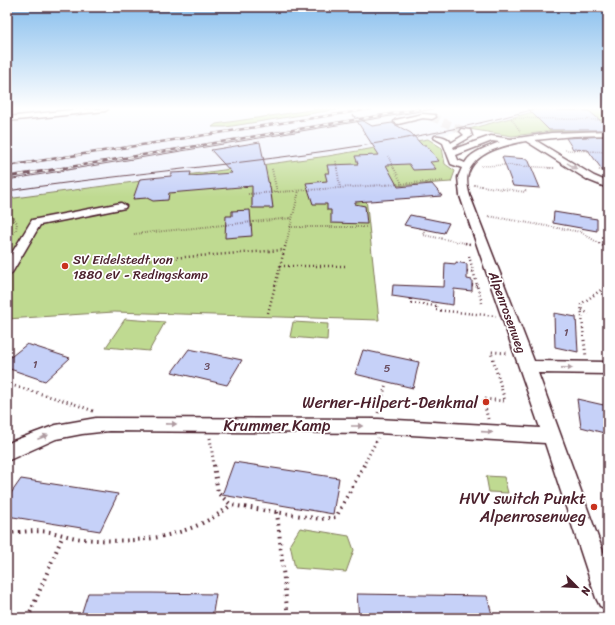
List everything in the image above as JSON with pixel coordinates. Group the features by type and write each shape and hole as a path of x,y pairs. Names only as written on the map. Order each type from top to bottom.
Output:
{"street":[{"path":"438,138 447,142 454,162 470,166 480,154 489,149 522,138"},
{"path":"451,150 467,138"},
{"path":"451,150 490,138"},
{"path":"493,138 510,142"},
{"path":"527,138 591,178 608,185"},
{"name":"Alpenrosenweg","path":"470,166 463,174 465,196 528,367 608,598"},
{"path":"7,272 36,222 121,206"},
{"path":"528,367 608,368"},
{"name":"Krummer Kamp","path":"7,453 33,441 72,427 109,424 378,426 551,436"}],"path":[{"path":"545,148 608,152"},
{"path":"388,156 402,184"},
{"path":"336,161 340,188"},
{"path":"470,166 504,165 556,168"},
{"path":"272,169 277,192"},
{"path":"248,194 442,181"},
{"path":"468,185 525,192 526,189"},
{"path":"268,314 299,190"},
{"path":"7,214 14,216 18,221 18,227 7,244"},
{"path":"488,216 581,232 608,249"},
{"path":"134,234 292,218"},
{"path":"290,227 368,227"},
{"path":"426,229 423,235 474,245"},
{"path":"129,261 283,250"},
{"path":"469,256 482,303"},
{"path":"280,266 345,266"},
{"path":"467,271 473,272"},
{"path":"472,285 477,286"},
{"path":"586,361 581,304 608,285"},
{"path":"411,299 410,303 436,306"},
{"path":"436,302 436,310 475,315 498,316"},
{"path":"582,310 589,314"},
{"path":"486,409 483,399 505,401 491,352 502,353"},
{"path":"377,419 386,384"},
{"path":"7,388 11,385 72,403 96,412"},
{"path":"209,431 218,493 221,498 231,505 321,518 336,517 379,436 379,433"},
{"path":"7,533 48,532 83,539 146,540 170,536 206,523 231,505"},
{"path":"277,512 288,618"},
{"path":"28,618 62,535"}],"shaded area":[{"path":"7,138 431,138 379,148 7,199"}],"green space":[{"path":"428,139 442,148 445,164 455,171 451,182 365,188 379,320 114,312 7,319 7,199 328,156"},
{"path":"125,319 165,322 149,351 106,347"},
{"path":"293,322 328,324 327,340 290,337"},
{"path":"486,476 504,477 508,493 489,492"},
{"path":"300,528 349,536 354,550 346,572 295,568 290,544"}],"building":[{"path":"368,138 416,138 422,145 426,145 439,161 430,162 436,169 413,170 409,164 386,165 398,187 432,184 442,196 355,202 355,204 365,206 367,224 331,223 331,210 327,210 327,204 313,204 306,183 327,181 325,173 329,173 327,165 358,164 355,156 379,155"},
{"path":"566,138 608,138 608,178 588,150 573,149"},
{"path":"260,142 270,186 273,208 252,208 252,186 169,193 168,200 153,201 147,198 133,199 140,179 171,176 171,173 191,172 190,176 232,173 211,150"},
{"path":"502,157 528,159 540,188 513,186"},
{"path":"250,210 252,236 225,238 226,216 232,216 232,211"},
{"path":"554,212 597,219 597,231 553,223"},
{"path":"410,215 449,223 444,233 404,225"},
{"path":"456,262 467,264 467,279 472,280 472,291 454,289 453,305 392,296 393,285 444,287 445,263 456,264"},
{"path":"554,313 576,317 578,352 555,347"},
{"path":"27,344 70,358 45,381 7,368 7,360"},
{"path":"189,349 242,360 227,385 172,372"},
{"path":"363,350 419,362 413,388 355,374"},
{"path":"577,399 608,406 608,434 581,427"},
{"path":"234,462 339,478 333,514 222,495"},
{"path":"21,479 118,494 100,531 7,516 7,499"},
{"path":"88,593 216,594 212,618 80,618"},
{"path":"357,594 487,596 493,618 359,618"}],"tram line":[{"path":"7,180 258,138"},
{"path":"7,191 272,158 404,138"}],"railway":[{"path":"7,166 185,138"},
{"path":"58,169 244,138"},
{"path":"7,177 64,168"}],"place":[{"name":"SV Eidelstedt von 1880 eV - Redingskamp","path":"65,266"},
{"name":"Werner-Hilpert-Denkmal","path":"486,402"},
{"name":"HVV switch Punkt Alpenrosenweg","path":"594,507"}]}
